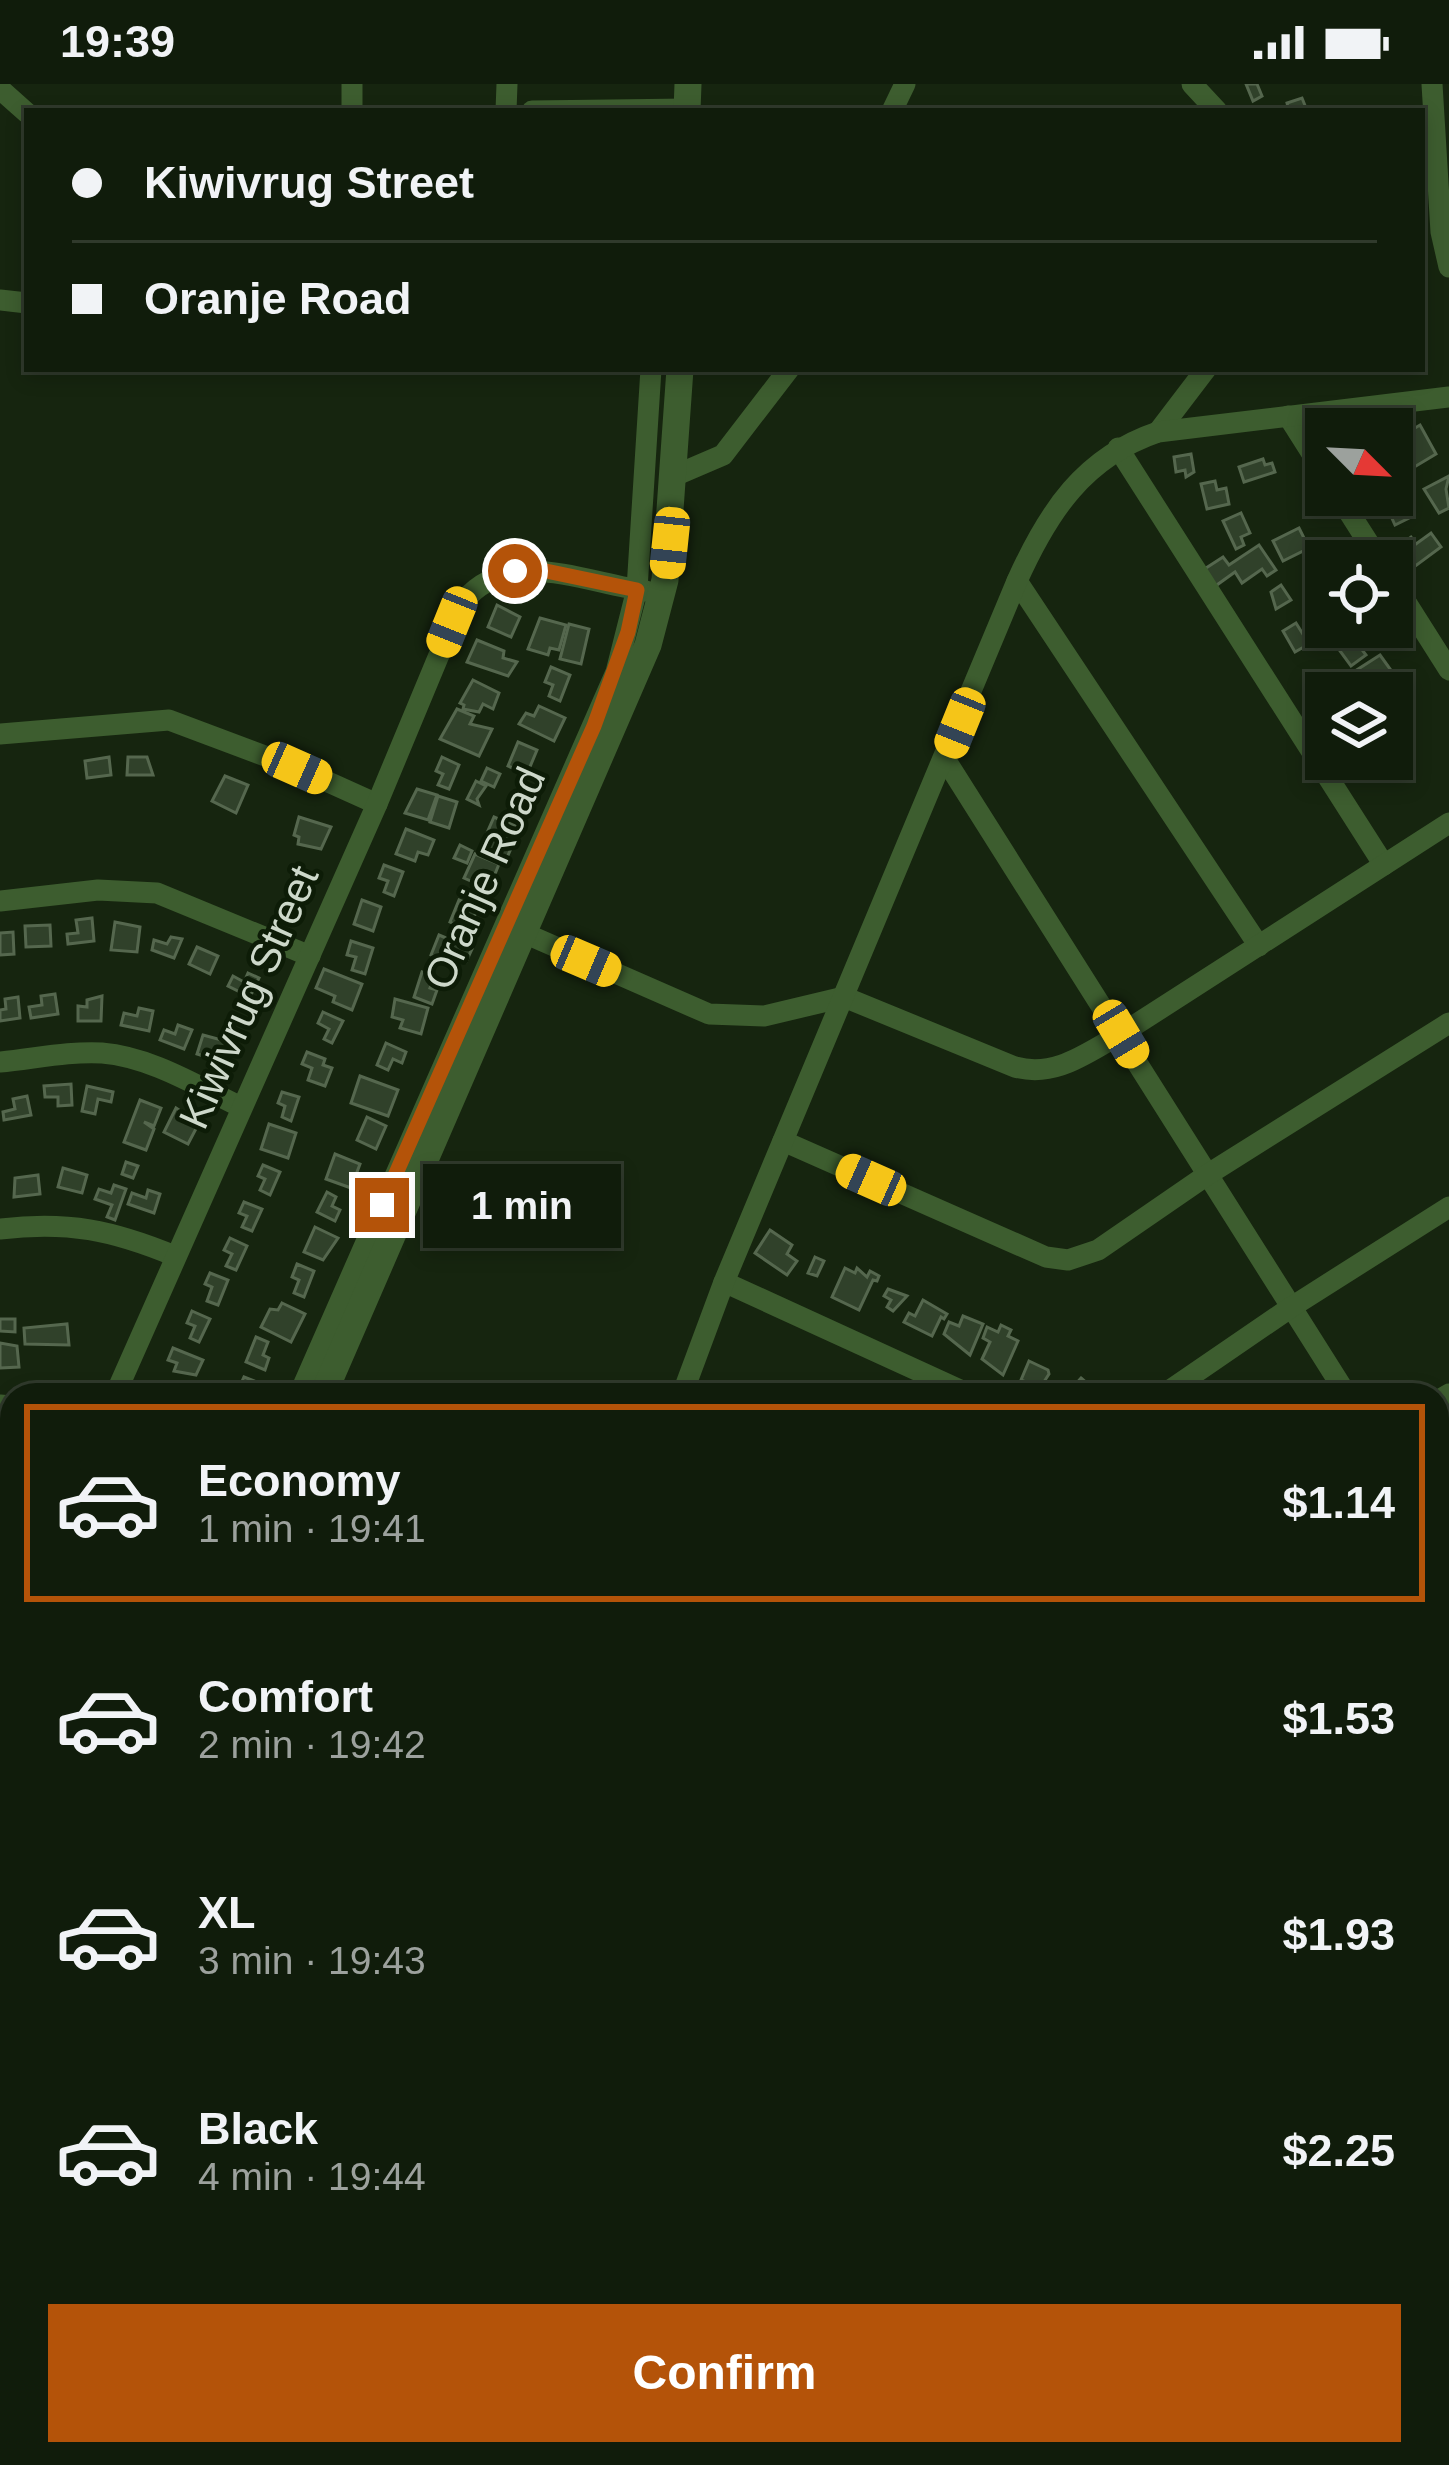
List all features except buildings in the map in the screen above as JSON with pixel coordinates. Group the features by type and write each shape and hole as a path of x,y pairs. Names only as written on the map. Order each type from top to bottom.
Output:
{"street":[{"path":"1192,84 1214,108"},
{"path":"1432,84 1437,233 1449,267"},
{"path":"0,89 24,109"},
{"name":"Oranje Road","path":"304,1383 649,591 651,372"},
{"path":"328,1383 635,677 674,476 680,372"},
{"path":"674,476 723,455 788,372"},
{"path":"1158,432 1204,372"},
{"path":"686,1383 724,1282 1017,581 1036,538 1063,496 1118,448 1158,432 1449,397"},
{"path":"1288,416 1305,443"},
{"path":"1118,448 1384,865"},
{"name":"Kiwivrug Street","path":"120,1383 377,804 452,622 477,587 515,571 546,571 649,591"},
{"path":"1017,581 1258,946"},
{"path":"1413,613 1449,670"},
{"path":"0,734 169,720 377,804"},
{"path":"945,759 1339,1383"},
{"path":"524,933 710,1014 764,1016 844,997 1015,1067 1052,1071 1121,1034 1449,823"},
{"path":"0,902 98,890 158,892 310,956"},
{"path":"784,1141 1058,1260 1079,1258 1449,1023"},
{"path":"0,1062 98,1053 124,1056 241,1107"},
{"path":"1181,1383 1449,1207"},
{"path":"0,1229 99,1228 175,1256"},
{"path":"724,1282 944,1383"}],"route":[{"path":"382,1205 594,726 616,672 637,590 546,571 515,571"}]}
